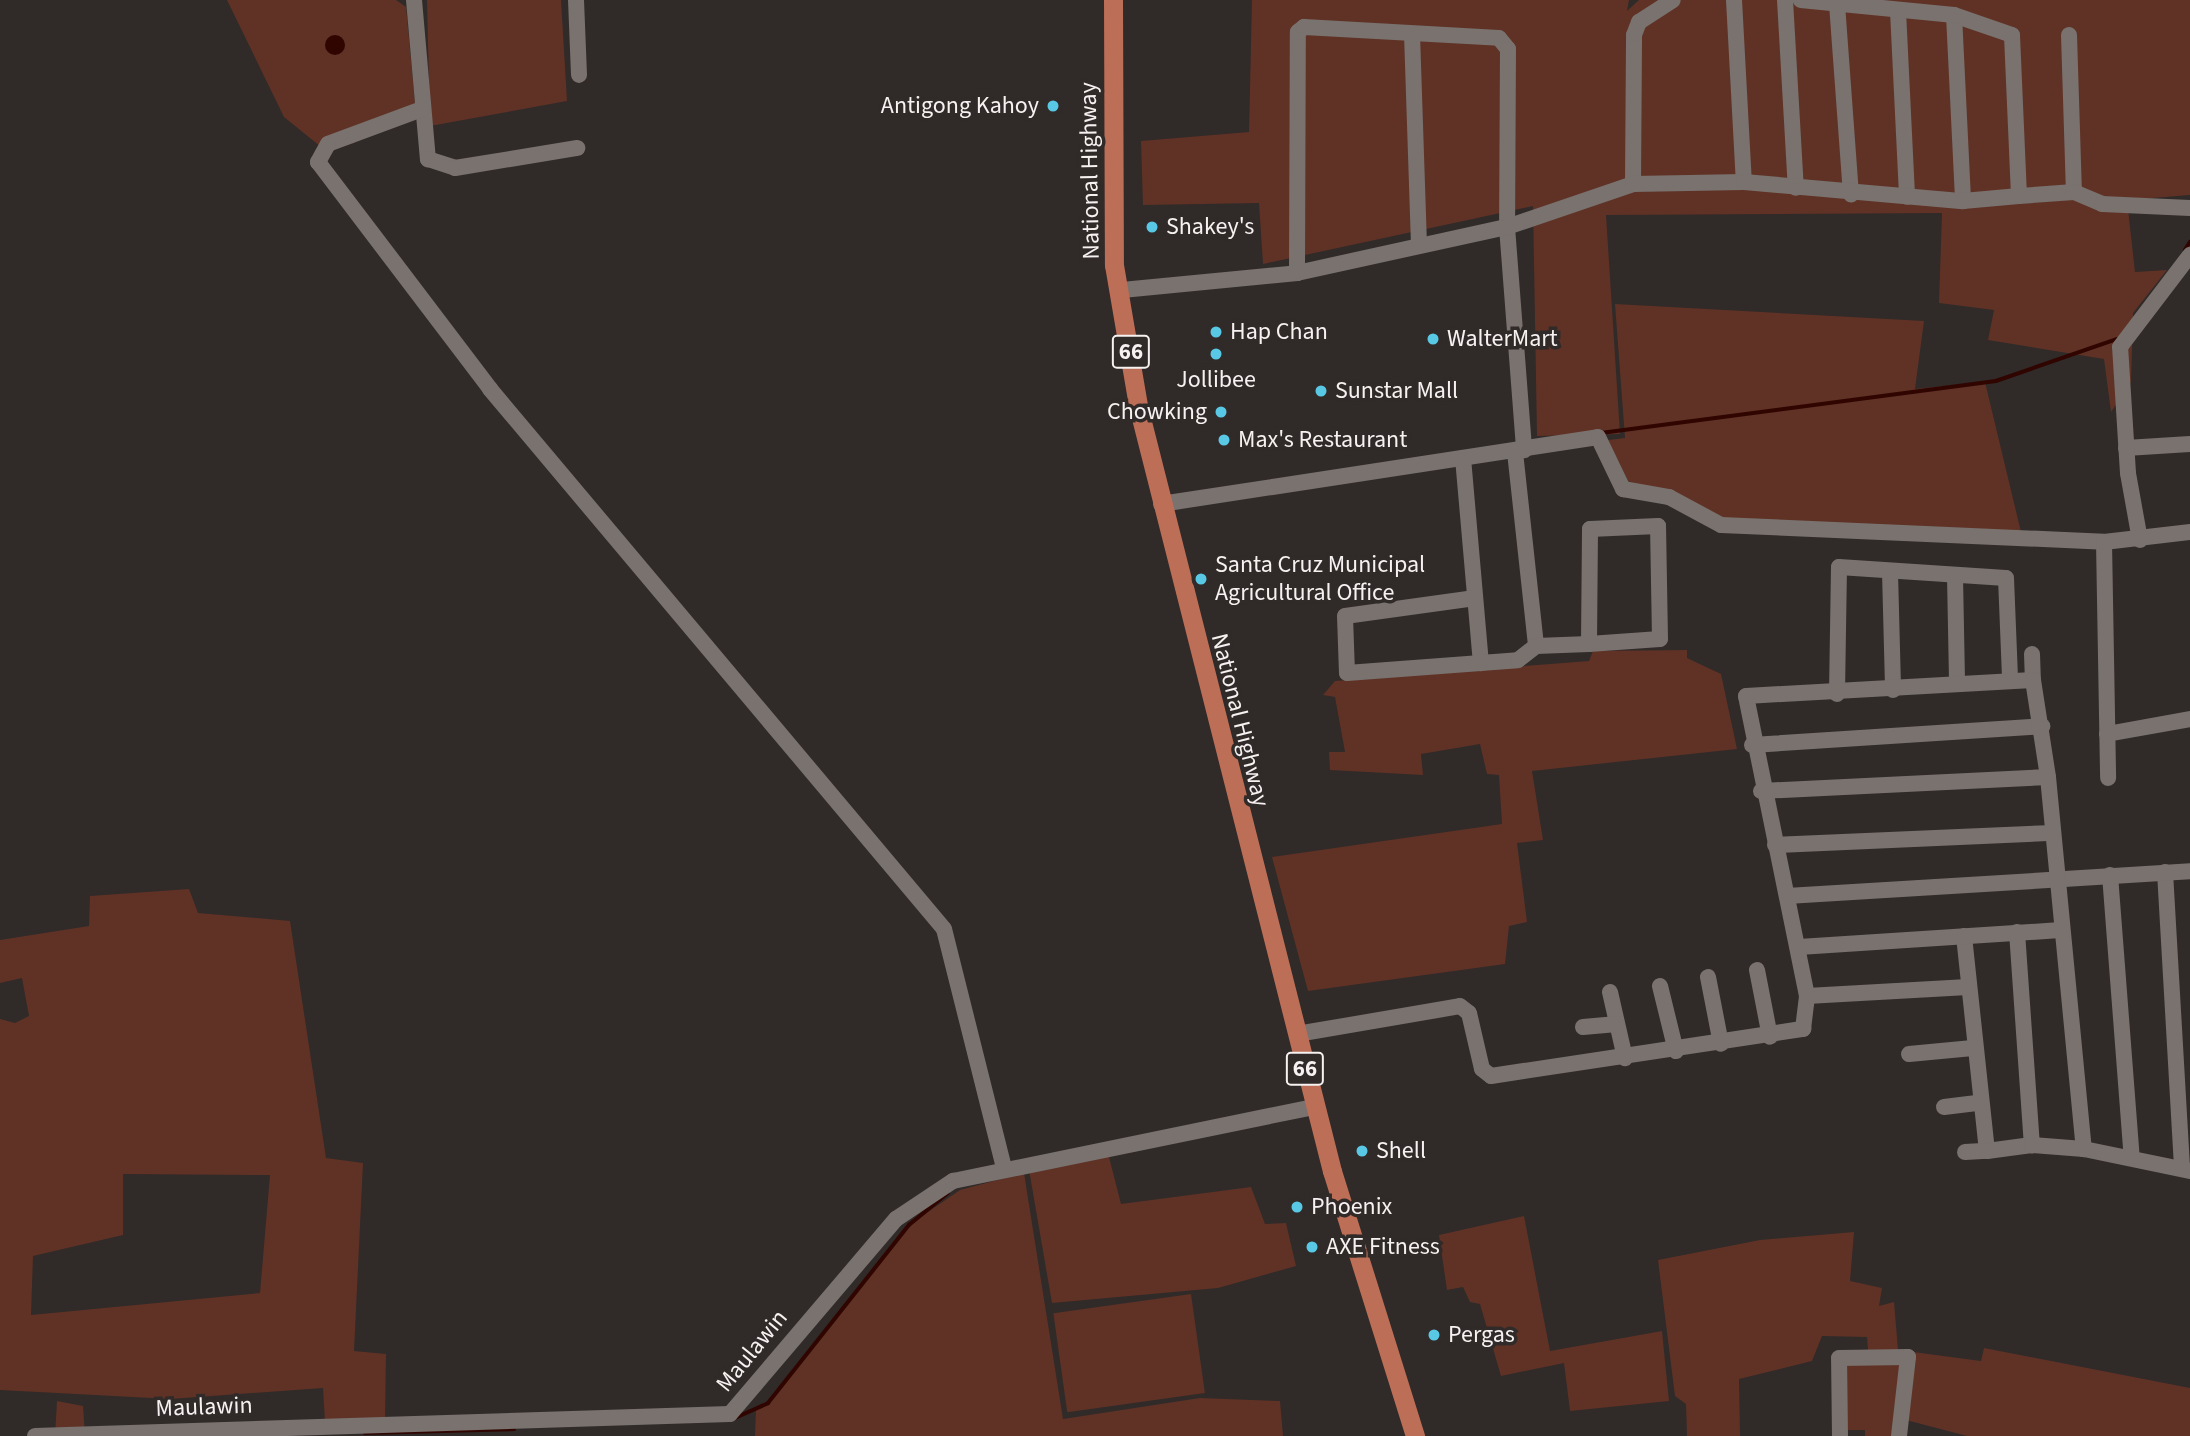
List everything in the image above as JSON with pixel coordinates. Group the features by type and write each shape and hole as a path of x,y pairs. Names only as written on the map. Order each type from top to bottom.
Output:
{"main road":[{"name":"National Highway","path":"1113,0 1114,265 1122,290 1161,504 1315,1107 1415,1436"}],"street":[{"path":"414,0 423,147 440,167 577,148"},
{"path":"576,0 579,75"},
{"path":"1633,184 1634,35 1639,22 1673,0"},
{"path":"1734,0 1744,182"},
{"path":"1785,0 1796,188"},
{"path":"1801,0 1954,15 2012,35 2019,196"},
{"path":"1837,4 1851,194"},
{"path":"1899,11 1907,197"},
{"path":"1954,15 1963,201"},
{"path":"1297,273 1298,32 1304,27 1486,36 1507,49 1507,227 1520,451 1536,646"},
{"path":"1412,34 1419,243"},
{"path":"2068,35 2074,191"},
{"path":"422,109 328,144 318,162 490,389 944,929 1004,1167"},
{"path":"1122,290 1297,273 1419,243 1507,227 1633,184 1744,182 1851,194 1963,201 2074,191 2102,204 2190,208"},
{"path":"2140,540 2126,449 2120,347 2190,255"},
{"path":"1161,504 1598,437 1623,489 1669,497 1721,525 2104,542 2140,540 2190,531"},
{"path":"2126,449 2190,444"},
{"path":"1463,457 1481,663"},
{"path":"1475,598 1345,616 1347,673 1518,660 1536,646 1589,644 1660,639 1658,526 1590,529 1589,644"},
{"path":"2104,542 2108,778"},
{"path":"1836,694 1839,567 2007,578 2010,678"},
{"path":"1890,572 1893,690"},
{"path":"1955,576 1957,684"},
{"path":"2032,654 2033,680 2049,777 2060,930 2084,1149"},
{"path":"1297,1034 1460,1006 1469,1013 1482,1069 1491,1076 1770,1037 1808,1024 1807,996 1799,947 1761,791 1746,696 1836,694 2010,678 2033,680"},
{"path":"2107,734 2190,719"},
{"path":"1752,745 2042,726"},
{"path":"1761,791 2049,777"},
{"path":"1775,845 2053,833"},
{"path":"1787,896 2190,871"},
{"path":"1965,1152 2032,1145 2084,1149 2186,1170 2165,872"},
{"path":"2110,875 2132,1158"},
{"path":"1799,947 2060,930"},
{"path":"2017,932 2032,1145"},
{"path":"1964,936 1973,1048 1987,1151"},
{"path":"1758,970 1770,1037"},
{"path":"1708,977 1721,1044"},
{"path":"1660,986 1676,1051"},
{"path":"1807,996 1968,987"},
{"path":"1610,992 1625,1058"},
{"path":"1583,1027 1617,1024"},
{"path":"1909,1054 1973,1048"},
{"path":"1944,1107 1979,1103"},
{"name":"Maulawin","path":"36,1436 307,1432 730,1414 896,1219 953,1181 1004,1167 1315,1107"},
{"path":"1840,1436 1839,1358 1908,1357 1899,1436"}],"shaded area":[{"path":"227,0 396,0 406,7 415,103 354,143 326,151 284,117"},
{"path":"427,0 561,0 567,101 430,126"},
{"path":"1252,0 1629,0 1627,11 1639,0 2190,0 2190,195 2127,200 2135,272 2167,270 2133,313 2131,382 2111,412 2104,359 1988,340 1994,310 1939,303 1942,213 1606,215 1620,434 1537,436 1533,206 1263,264 1259,203 1143,205 1141,141 1249,132"},
{"path":"335,35 342,38 345,45 342,52 335,55 328,52 325,45 328,38"},
{"path":"1615,304 1924,321 1915,389 1985,382 2021,532 1722,519 1628,481 1608,440 1625,438"},
{"path":"1687,650 1687,658 1721,674 1737,749 1532,771 1543,840 1517,843 1527,922 1509,926 1505,964 1308,991 1272,857 1502,824 1499,775 1487,774 1480,744 1421,754 1423,775 1330,770 1329,752 1345,752 1335,697 1323,695 1335,681 1589,661 1593,651"},
{"path":"189,889 198,913 290,921 326,1158 363,1163 354,1351 386,1354 385,1418 325,1422 323,1388 170,1399 0,1390 0,1019 15,1023 29,1016 22,978 0,983 0,940 89,926 90,896","holes":["123,1174 270,1175 260,1293 31,1315 33,1256 123,1235"]},
{"path":"1108,1153 1121,1204 1251,1187 1265,1224 1286,1223 1296,1266 1218,1288 1052,1303 1028,1164"},
{"path":"1024,1173 1063,1419 1200,1398 1280,1401 1283,1436 755,1436 756,1409 768,1403 909,1225 960,1190"},
{"path":"1524,1216 1550,1351 1662,1331 1669,1401 1570,1411 1564,1363 1501,1376 1480,1304 1470,1302 1463,1287 1447,1290 1439,1235"},
{"path":"1854,1232 1850,1281 1882,1288 1879,1306 1894,1302 1898,1350 1981,1361 1984,1348 2190,1388 2190,1436 1967,1436 1906,1420 1901,1436 1865,1436 1865,1430 1845,1430 1841,1366 1869,1362 1867,1337 1822,1336 1812,1361 1739,1379 1740,1436 1687,1436 1686,1404 1675,1396 1658,1260 1760,1240"},
{"path":"1191,1294 1205,1393 1067,1412 1053,1313"},
{"path":"57,1401 83,1406 85,1436 55,1436"}],"waterway":[{"path":"2185,250 2190,242"},
{"path":"1601,433 1996,381 2117,339"},
{"path":"735,1418 768,1403 909,1225 948,1193"},
{"path":"365,1433 514,1429"}],"place":[{"name":"Antigong Kahoy","path":"1053,106"},
{"name":"Shakey's","path":"1152,227"},
{"name":"Hap Chan","path":"1216,332"},
{"name":"WalterMart","path":"1433,339"},
{"name":"Jollibee","path":"1216,354"},
{"name":"Sunstar Mall","path":"1321,391"},
{"name":"Chowking","path":"1221,412"},
{"name":"Max's Restaurant","path":"1224,440"},
{"name":"Santa Cruz Municipal Agricultural Office","path":"1201,579"},
{"name":"Shell","path":"1362,1151"},
{"name":"Phoenix","path":"1297,1207"},
{"name":"AXE Fitness","path":"1312,1247"},
{"name":"Pergas","path":"1434,1335"}]}
